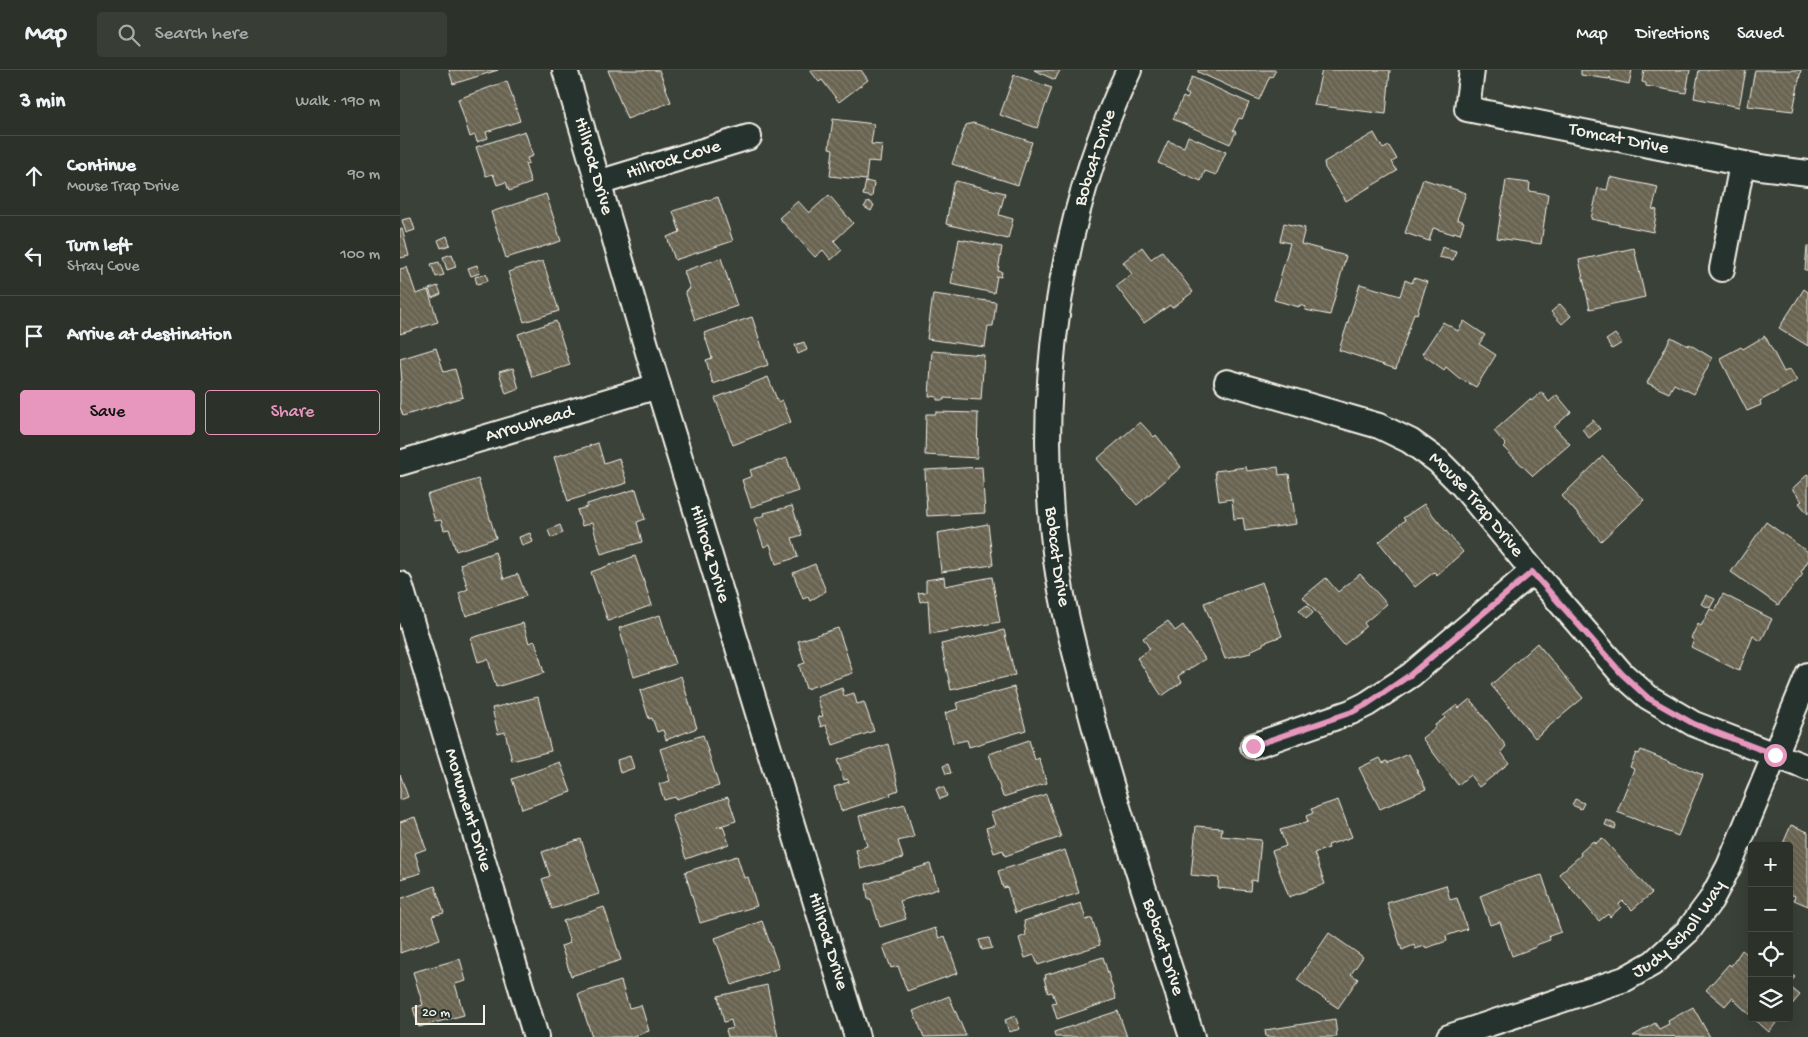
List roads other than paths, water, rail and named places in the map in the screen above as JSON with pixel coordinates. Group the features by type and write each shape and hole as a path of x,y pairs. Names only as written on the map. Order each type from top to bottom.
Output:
{"street":[{"name":"Hillrock Drive","path":"565,70 658,386 856,1037"},
{"name":"Bobcat Drive","path":"1129,70 1097,146 1076,219 1061,290 1052,367 1048,446 1050,504 1056,562 1068,622 1098,744 1192,1037"},
{"name":"Tomcat Drive","path":"1472,70 1468,109 1742,164 1808,173"},
{"name":"Hillrock Cove","path":"598,183 749,137"},
{"path":"1722,269 1742,164"},
{"name":"Mouse Trap Drive","path":"1227,382 1379,426 1410,441 1438,462 1463,486 1532,572 1622,674 1648,698 1694,724 1808,768"},
{"name":"Arrowhead","path":"400,464 658,386"},
{"path":"1253,746 1352,712 1367,704 1410,675 1532,572"},
{"name":"Monument Drive","path":"400,584 536,1037"},
{"name":"Judy Scholl Way","path":"1449,1037 1610,986 1646,967 1665,953 1688,931 1711,900 1729,866 1808,675"}]}
